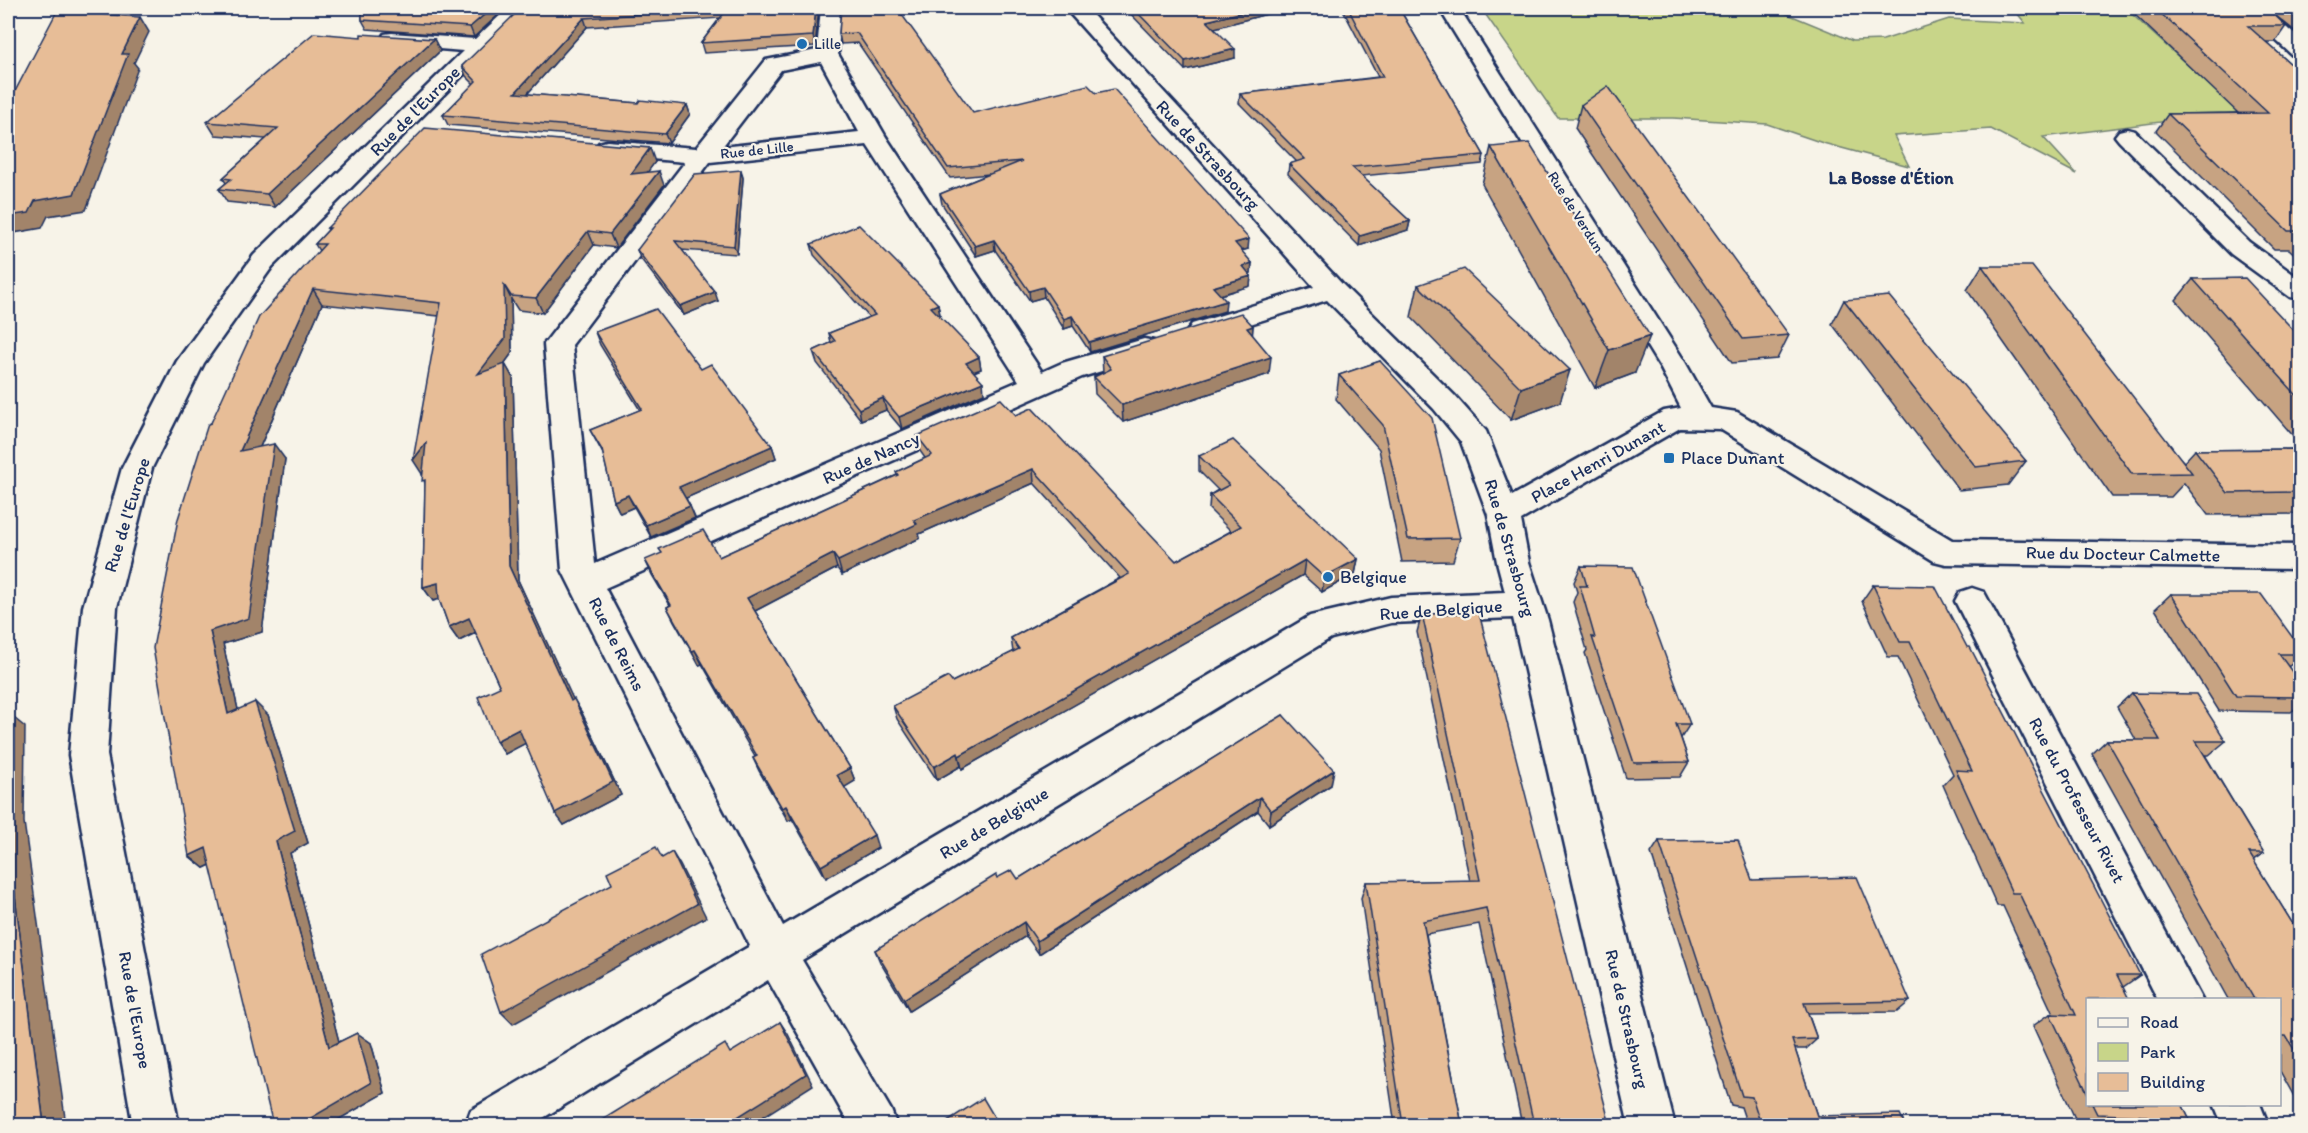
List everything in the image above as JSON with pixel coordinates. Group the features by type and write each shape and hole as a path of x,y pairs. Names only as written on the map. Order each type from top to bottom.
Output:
{"street":[{"name":"Rue de l'Europe","path":"156,1125 88,755 100,607 138,468 192,360 263,261 408,130 480,46 513,14 528,8"},
{"path":"831,8 826,54 874,137 1037,386"},
{"name":"Rue de Strasbourg","path":"1075,8 1332,290 1444,402 1475,438 1504,515 1513,562 1527,604 1652,1125"},
{"name":"Rue de Verdun","path":"1449,8 1675,369 1701,417"},
{"path":"2251,8 2301,50"},
{"path":"368,38 480,46"},
{"name":"Rue de Lille","path":"702,156 774,65 826,54"},
{"path":"2127,136 2240,248 2301,291"},
{"name":"Rue de Lille","path":"702,156 874,137"},
{"path":"584,146 702,156"},
{"name":"Rue de Reims","path":"702,156 558,344 579,570 776,954 875,1125"},
{"name":"Rue de Nancy","path":"585,582 1071,370 1332,290"},
{"name":"Place Henri Dunant","path":"1504,515 1675,418 1726,419 1946,552"},
{"name":"Rue du Docteur Calmette","path":"1946,552 2301,557"},
{"name":"Rue du Professeur Rivet","path":"1972,601 2180,998"},
{"name":"Rue de Belgique","path":"487,1125 1322,626 1391,610 1527,604"},
{"path":"2237,1106 2247,1125"}],"green space":[{"path":"1481,8 1642,8 1656,10 1773,8 1853,41 1883,40 1949,19 2025,23 2013,8 2125,8 2239,112 2043,137 2077,174 1991,129 1894,136 1909,166 1823,143 1767,124 1673,118 1558,118"}],"building":[{"path":"362,8 492,8 470,27 362,20"},
{"path":"525,8 728,8 584,18 515,93 687,105 665,134 443,115 476,81 462,66 518,11"},
{"path":"728,8 816,8 813,36 701,43"},
{"path":"841,8 897,8 973,113 1088,85 1096,93 1114,89 1249,239 1235,243 1252,263 1243,266 1251,276 1213,287 1226,301 1089,342 1072,316 1064,319 1043,287 1029,291 994,240 975,246 940,194 1022,161 948,168 857,33 839,34"},
{"path":"1133,8 1259,8 1207,21 1235,49 1185,61"},
{"path":"1348,8 1399,8 1484,155 1352,167 1410,221 1360,236 1289,164 1305,159 1240,94 1383,77"},
{"path":"2155,8 2267,8 2286,26 2248,26 2301,73 2301,231 2288,231 2168,114 2268,113"},
{"path":"57,11 140,17 122,54 128,54 74,194 35,201 29,213 8,216 8,98 12,97"},
{"path":"314,33 434,39 267,194 219,189 231,179 223,178 278,128 207,122"},
{"path":"1608,86 1789,335 1743,339 1581,105"},
{"path":"425,128 650,148 631,174 659,171 610,234 588,231 536,298 511,296 504,285 505,339 478,374 505,364 509,566 571,701 574,699 613,782 555,813 519,729 496,741 478,697 500,687 469,618 449,627 439,599 438,583 423,587 425,480 422,481 426,443 413,460 441,303 313,289 240,451 274,444 249,618 210,631 228,714 255,702 295,831 276,841 329,1047 357,1033 371,1083 299,1125 273,1125 206,848 189,856 153,648 178,519 208,424 211,423 259,317 325,244 315,244 330,228 327,228"},
{"path":"1529,143 1650,336 1609,350 1491,147"},
{"path":"741,170 734,246 675,241 715,292 680,306 637,250 695,174"},
{"path":"859,225 938,304 931,307 979,357 966,363 983,382 899,417 883,398 859,409 813,351 835,341 829,333 875,315 811,244"},
{"path":"1982,266 2032,266 2192,473 2132,474"},
{"path":"1464,269 1570,370 1521,388 1418,285"},
{"path":"2245,278 2301,338 2301,400 2193,279"},
{"path":"1889,296 2026,461 1976,467 1844,300"},
{"path":"656,309 701,369 711,364 772,446 679,487 690,506 646,525 628,495 614,501 602,450 590,430 642,409 595,332"},
{"path":"1241,313 1253,326 1247,328 1271,357 1122,405 1094,377 1111,369 1102,356"},
{"path":"1380,361 1432,418 1460,538 1408,539 1383,425 1339,375"},
{"path":"1001,399 1016,415 1032,408 1176,561 1241,526 1210,495 1229,485 1199,456 1233,440 1358,559 1324,577 1305,560 959,756 958,753 934,767 893,706 948,677 952,682 1019,649 1011,638 1129,574 1033,469 914,520 917,524 838,561 833,554 747,598 850,768 837,775 874,835 821,866 786,806 782,808 753,758 757,756 695,650 692,651 667,607 671,605 645,560 662,553 659,549 703,530 719,557 898,475 896,472 932,455 917,436"},
{"path":"2301,449 2301,492 2228,493 2195,450"},
{"path":"1581,566 1633,567 1690,724 1676,724 1689,762 1634,763 1592,637 1595,638 1580,586 1587,586"},
{"path":"1873,585 1935,586 1967,647 1970,647 2140,975 2117,975 2128,998 2086,998 2086,1090 2050,1014 2076,1015 2019,893 2012,893 1956,770 1972,771 1910,642 1900,642"},
{"path":"2171,594 2261,594 2301,649 2301,654 2279,654 2301,684 2301,697 2236,696"},
{"path":"1479,613 1610,1125 1534,1125 1486,908 1423,921 1462,1125 1403,1125 1366,882 1480,880 1422,614"},
{"path":"2132,693 2196,694 2226,741 2196,741 2264,853 2249,853 2301,934 2301,1061 2286,1036 2281,1036 2281,998 2253,998 2107,740 2160,740"},
{"path":"1283,715 1334,770 1271,811 1260,797 1037,941 1024,922 904,999 875,950 996,875 997,878 1012,870 1018,879"},
{"path":"1738,840 1752,880 1857,877 1910,1001 1804,1003 1817,1039 1792,1040 1817,1116 1900,1114 1905,1125 1761,1125 1752,1097 1742,1096 1659,841"},
{"path":"8,841 44,1125 8,1125"},
{"path":"656,847 662,858 672,852 697,904 501,1012 481,954 612,884 607,872"},
{"path":"780,1022 806,1074 725,1125 594,1125 725,1044 730,1053"},
{"path":"983,1098 999,1125 941,1125"},
{"path":"2093,1106 2183,1106 2192,1125 2153,1125 2148,1116 2097,1114"}],"place":[{"name":"Lille","path":"802,44"},
{"name":"Place Dunant","path":"1669,458"},
{"name":"Belgique","path":"1328,577"}],"district":[{"name":"La Bosse d'Étion","path":"1891,178"}]}
